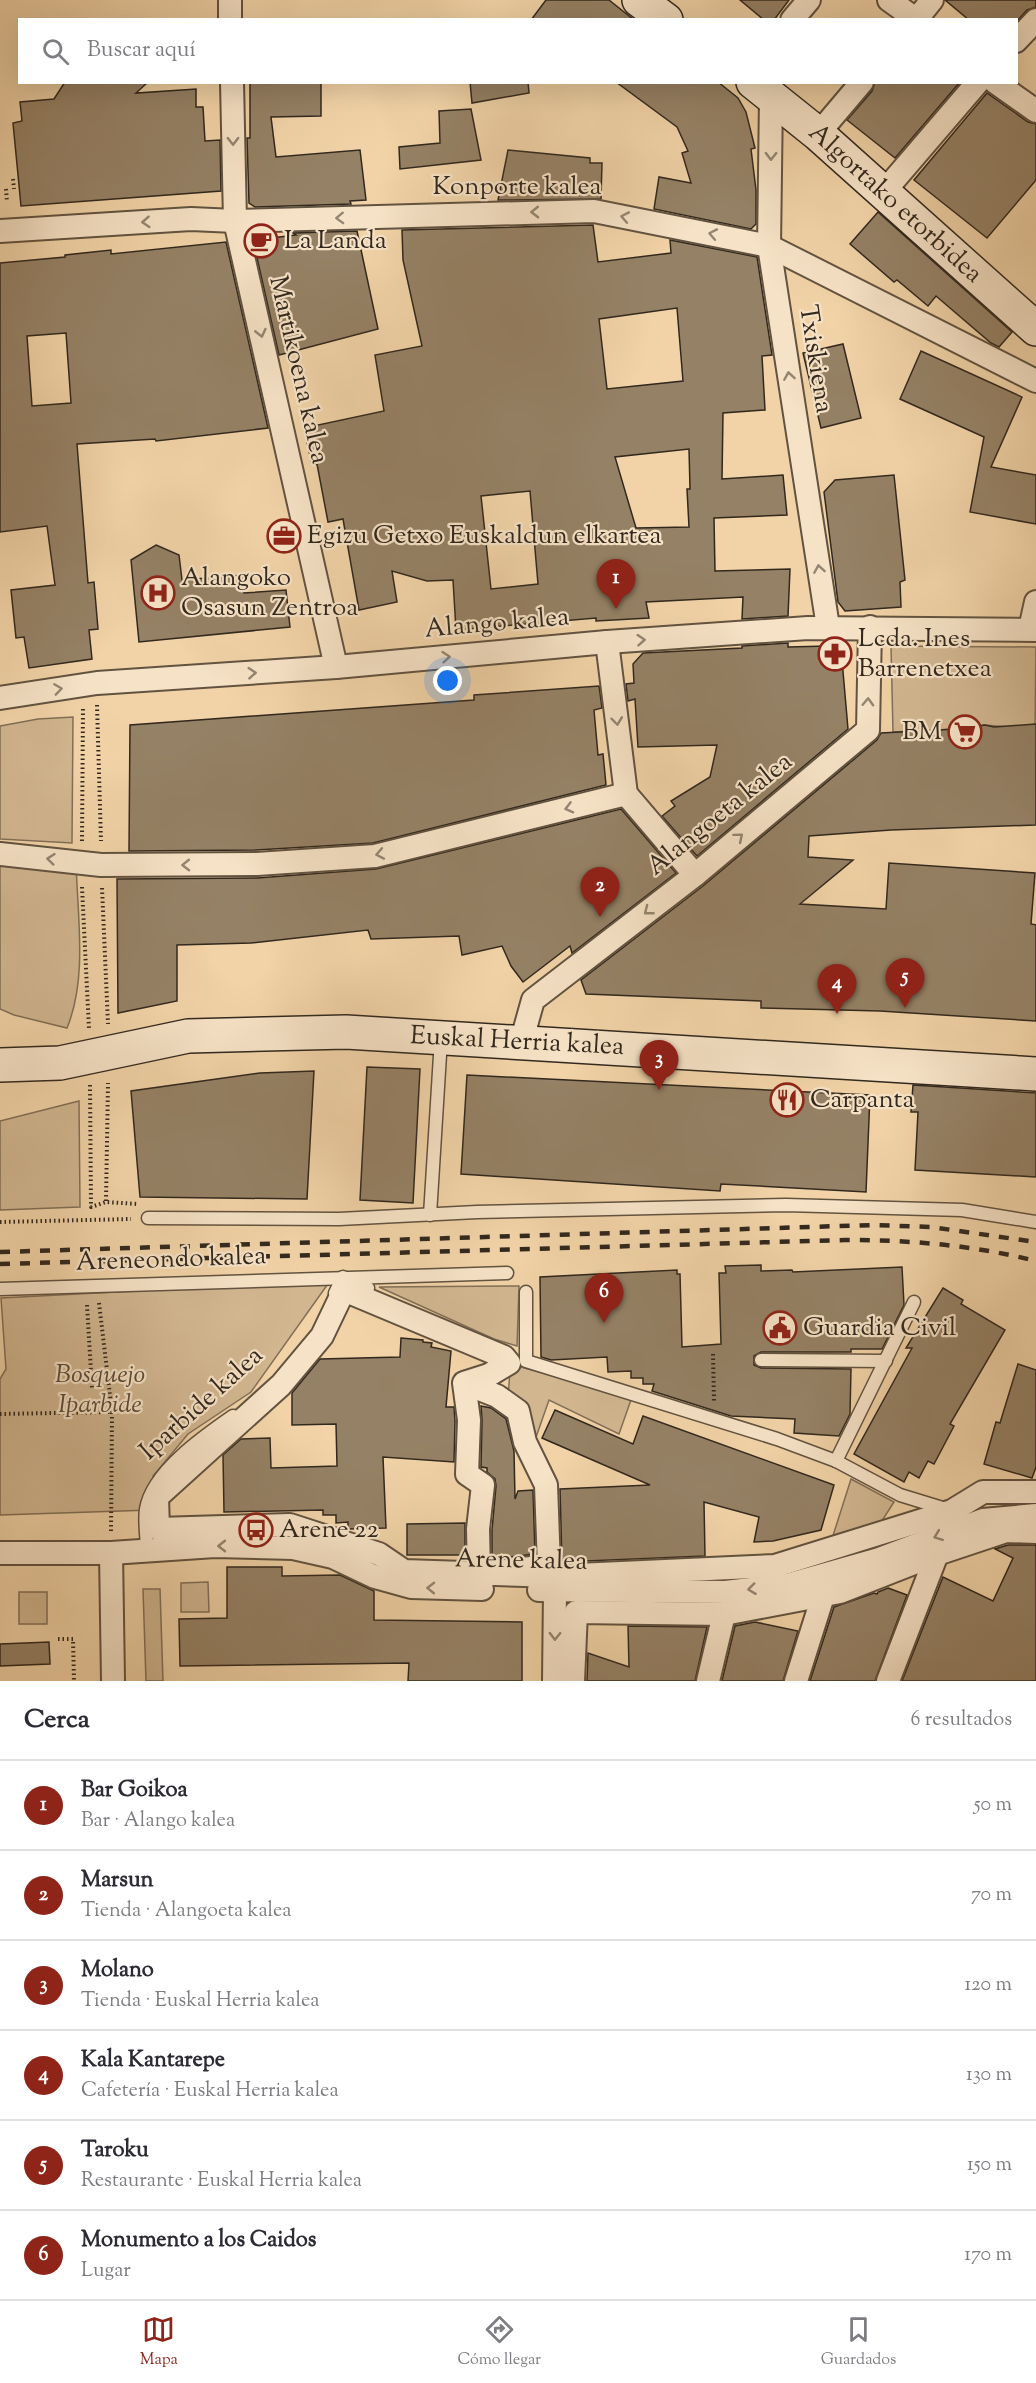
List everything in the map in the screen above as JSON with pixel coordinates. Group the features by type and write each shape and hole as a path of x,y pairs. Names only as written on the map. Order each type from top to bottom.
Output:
{"street":[{"path":"230,0 230,18"},
{"path":"639,0 663,18"},
{"path":"794,18 809,0"},
{"path":"889,0 915,18"},
{"path":"917,18 932,0"},
{"path":"1018,40 1036,20"},
{"name":"Martikoena kalea","path":"232,84 235,221 336,667"},
{"path":"818,134 860,84"},
{"path":"882,194 976,84"},
{"path":"998,84 1036,111"},
{"name":"Algortako etorbidea","path":"762,90 818,134 882,194 1035,327"},
{"name":"Txiskiena","path":"762,90 769,246 828,627"},
{"name":"Konporte kalea","path":"0,231 191,219 235,221 594,211 769,246 1036,381"},
{"path":"1033,630 1036,603"},
{"name":"Alango kalea","path":"0,698 83,685 336,667 607,642 828,627 1033,630"},
{"name":"Alangoeta kalea","path":"521,1043 533,1000 694,875 867,730 870,627"},
{"path":"607,642 626,794 694,875"},
{"path":"0,854 101,866 257,864 375,856 626,794"},
{"name":"Euskal Herria kalea","path":"0,1065 60,1063 188,1036 346,1032 1036,1074"},
{"path":"464,1383 489,1375 509,1363 504,1357 344,1290 322,1336 281,1385 157,1497 158,1529 290,1525 379,1554 404,1571 555,1576 775,1566 952,1511 983,1492 1036,1492"},
{"path":"464,1383 469,1420 467,1474 483,1485 478,1529 479,1574"},
{"path":"464,1383 497,1396 518,1411 525,1443 546,1485 549,1566 479,1574"},
{"name":"Arene kalea","path":"0,1553 111,1553 215,1546 293,1548 333,1557 375,1577 411,1587 726,1592 787,1585 879,1559 983,1520 1036,1515"},
{"path":"573,1681 576,1612 724,1614 840,1592 937,1554 1006,1531 1036,1532"},
{"path":"111,1553 113,1681"},
{"path":"888,1681 937,1554"},
{"path":"554,1681 555,1591"},
{"path":"796,1681 823,1596"},
{"path":"708,1681 724,1614"}],"lane":[{"path":"430,1215 441,1038"},
{"path":"148,1218 328,1220 786,1205 962,1210 1036,1222"},
{"name":"Areneondo kalea","path":"0,1289 507,1273"},
{"name":"Areneondo kalea","path":"343,1277 511,1354"},
{"name":"Iparbide kalea","path":"147,1551 146,1510 152,1488 206,1435 249,1404 281,1372 309,1338 343,1277"},
{"path":"526,1292 526,1360 777,1439 836,1461 900,1495 983,1520"},
{"path":"836,1461 914,1302"},
{"path":"761,1360 886,1360"}],"path":[{"path":"13,178 14,189"},
{"path":"6,189 7,202"},
{"path":"81,810 83,685"},
{"path":"82,894 88,992"},
{"path":"106,1202 109,1052"},
{"path":"0,1222 148,1218 150,1205 106,1202 91,1207 90,1098"},
{"path":"92,1286 92,1388"},
{"path":"92,1286 112,1412 111,1553"},
{"path":"713,1354 714,1402"},
{"path":"0,1414 112,1412"},
{"path":"58,1640 73,1639 74,1681"}],"green space":[{"path":"891,646 1036,647 1035,729 985,725 957,729 893,732"},
{"path":"73,717 72,843 0,839 0,726 38,719"},
{"path":"0,860 76,860 79,967 77,988 67,1028 14,1015 0,1009"},
{"path":"79,1101 80,1207 0,1210 0,1121"},
{"name":"Bosquejo Iparbide","path":"330,1281 251,1392 188,1434 153,1476 151,1510 0,1515 0,1379 6,1369 1,1298"},
{"path":"519,1286 517,1346 494,1339 379,1287"},
{"path":"517,1366 632,1397 619,1434 549,1400 535,1440 508,1397 510,1371"},
{"path":"851,1479 894,1502 880,1524 831,1542"},
{"path":"208,1582 209,1612 181,1612 181,1583"},
{"path":"143,1589 160,1589 163,1681 146,1681"},
{"path":"19,1592 47,1592 47,1624 19,1624"}],"building":[{"path":"546,0 609,0 632,18 532,18"},
{"path":"740,0 789,0 776,18 762,18"},
{"path":"945,0 1036,0 1036,7 1027,10 1018,20 1018,18 967,18"},
{"path":"64,84 146,84 136,93 196,89 196,107 203,107 205,141 220,140 221,191 21,206 13,123 22,121 20,102 54,99"},
{"path":"250,84 321,84 321,116 271,117 276,157 360,150 366,200 350,201 351,204 255,207 249,203 247,138 250,138"},
{"path":"470,84 528,84 529,93 472,103"},
{"path":"619,84 720,84 738,98 746,112 755,148 751,149 756,190 756,224 751,229 654,209 659,177 691,183 682,153 688,151 677,127"},
{"path":"874,84 958,84 895,158 847,120 872,91"},
{"path":"987,93 1028,122 1036,124 1036,180 987,238 914,180"},
{"path":"471,109 481,160 400,169 399,147 440,143 439,111"},
{"path":"508,150 590,158 590,163 602,163 601,199 498,200"},
{"path":"878,212 1012,332 999,347 991,343 936,296 928,306 897,280 894,282 850,244"},
{"path":"593,225 598,262 671,253 670,240 757,257 772,355 762,356 765,410 723,413 722,479 783,475 787,515 714,518 715,571 790,569 788,616 742,619 743,597 646,602 649,618 596,621 596,618 456,630 453,580 427,581 392,571 397,602 359,610 343,519 328,522 317,464 312,465 304,428 384,411 375,355 422,346 403,260 402,230","holes":["677,308 683,381 607,389 599,319","689,449 690,489 687,489 689,527 636,528 615,457","530,491 538,584 491,589 481,496"]},
{"path":"357,231 378,329 279,355 253,240 296,235 293,233"},
{"path":"226,242 268,428 156,441 155,439 77,444 88,583 94,582 98,629 89,630 92,659 29,668 24,637 16,638 11,590 55,585 47,526 0,532 0,263 111,250 111,254","holes":["66,333 71,403 32,406 27,336"]},
{"path":"843,344 861,418 821,428 803,353"},
{"path":"921,351 1022,397 991,467 1036,475 1036,524 970,512 984,437 900,399"},
{"path":"894,475 905,580 900,582 901,607 845,611 838,602 824,492 835,480"},
{"name":"Alangoko Osasun Zentroa","path":"156,545 179,555 182,580 243,575 244,593 286,590 290,627 139,642 131,560"},
{"path":"788,643 788,647 828,646 842,660 848,729 697,856 662,816 675,806 671,801 710,777 717,745 638,747 635,699 628,701 626,684 634,683 633,664 643,653 742,648 742,646"},
{"path":"599,686 602,708 594,710 598,755 603,754 606,785 373,843 256,850 129,851 130,725 474,700 474,695"},
{"path":"1036,724 1036,825 891,830 809,836 808,857 853,860 800,904 886,909 889,863 1035,873 1031,924 1036,925 1036,1021 880,1011 761,1008 761,1001 586,994 581,980 703,886 877,740 881,733 957,729 985,725 994,727"},
{"path":"621,809 676,873 572,953 570,946 523,982 511,966 502,946 462,955 459,936 371,939 368,930 251,943 177,945 177,1001 118,1013 117,879 257,878 376,869"},
{"path":"367,1067 420,1069 413,1203 360,1200"},
{"path":"314,1071 307,1199 140,1197 131,1091 260,1073"},
{"path":"467,1075 870,1095 866,1192 721,1184 720,1191 461,1174"},
{"path":"913,1085 1036,1093 1036,1177 915,1170 918,1112 911,1112"},
{"path":"761,1265 761,1271 792,1270 793,1272 902,1267 904,1305 882,1349 851,1349 851,1352 761,1352 754,1356 754,1365 761,1368 851,1369 850,1414 839,1436 794,1433 795,1419 731,1416 652,1391 654,1384 643,1384 643,1378 631,1378 631,1371 608,1372 607,1357 551,1360 541,1357 540,1277 677,1270 677,1274 680,1274 682,1347 721,1344 719,1273 726,1273 725,1266"},
{"path":"943,1288 963,1300 961,1304 1005,1330 950,1424 954,1426 934,1464 928,1461 919,1478 909,1472 904,1482 854,1454 912,1348 906,1348"},
{"path":"401,1338 423,1340 423,1342 432,1343 431,1347 451,1351 446,1407 454,1407 454,1462 383,1457 386,1528 348,1529 348,1522 336,1523 336,1515 323,1515 323,1510 224,1512 223,1455 241,1439 270,1438 271,1468 337,1466 336,1424 292,1425 292,1393 320,1359 400,1357"},
{"path":"1018,1364 1036,1370 1036,1467 1032,1478 984,1464 996,1422 1000,1423"},
{"path":"481,1406 491,1408 506,1419 514,1451 515,1499 518,1491 533,1490 535,1554 492,1559 496,1486 495,1479 487,1472 487,1468 481,1467"},
{"path":"555,1410 633,1444 643,1416 834,1485 821,1530 773,1541 754,1542 759,1517 704,1502 705,1556 562,1562 560,1489 650,1485 542,1438"},
{"path":"465,1523 465,1555 407,1555 407,1524"},
{"path":"1008,1545 1036,1545 1036,1681 902,1681 943,1577 993,1601 1013,1558 995,1549"},
{"path":"227,1567 282,1567 282,1576 340,1575 374,1591 374,1620 522,1622 522,1681 408,1681 409,1663 180,1666 179,1619 227,1618"},
{"path":"888,1588 907,1595 875,1681 810,1681 834,1607 874,1593 877,1594"},
{"path":"755,1622 798,1631 783,1681 722,1681 735,1626"},
{"path":"628,1626 707,1627 695,1681 587,1681 588,1653 629,1667"},
{"path":"49,1642 50,1664 0,1666 0,1644"}],"railway":[{"path":"0,1252 874,1225 931,1227 1036,1242"},
{"path":"0,1264 845,1240 941,1244 1036,1261"}],"place":[{"name":"La Landa","path":"261,241"},
{"name":"Egizu Getxo Euskaldun elkartea","path":"284,536"},
{"name":"Alangoko Osasun Zentroa","path":"158,593"},
{"name":"Bar Goikoa","path":"616,609"},
{"name":"Lcda. Ines Barrenetxea","path":"835,654"},
{"name":"BM","path":"965,732"},
{"name":"Marsun","path":"600,917"},
{"name":"Taroku","path":"905,1008"},
{"name":"Kala Kantarepe","path":"837,1014"},
{"name":"Molano","path":"659,1090"},
{"name":"Carpanta","path":"787,1100"},
{"name":"Monumento a los Caidos","path":"604,1323"},
{"name":"Guardia Civil","path":"780,1328"},
{"name":"Arene 22","path":"256,1530"}]}
